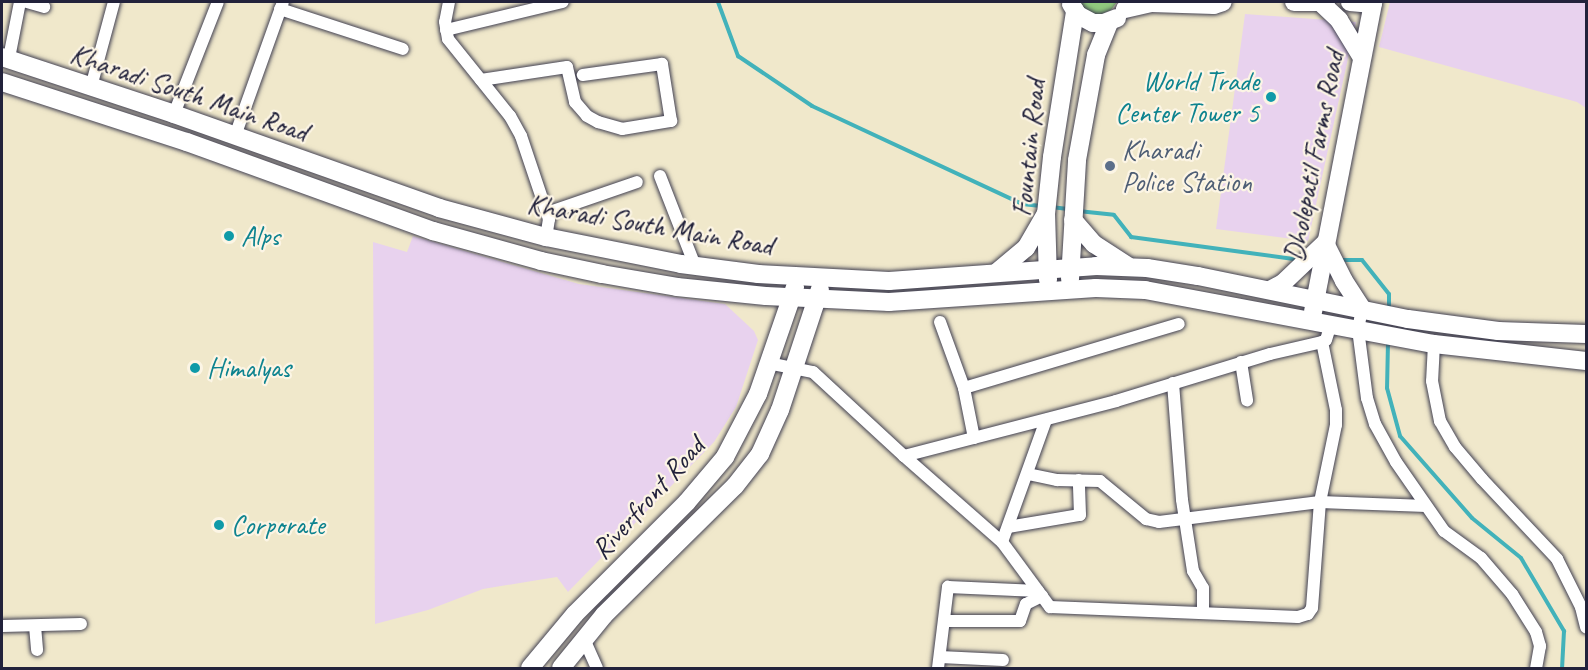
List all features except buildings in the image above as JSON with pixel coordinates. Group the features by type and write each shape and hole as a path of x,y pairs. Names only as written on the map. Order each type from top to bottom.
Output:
{"main road":[{"path":"1127,5 1151,3 1214,6 1224,2"},
{"path":"1294,2 1372,7"},
{"path":"1350,2 1372,7"},
{"name":"Fountain Road","path":"1070,290 1077,160 1096,55 1109,22 1127,5"},
{"path":"1326,5 1361,56"},
{"name":"Fountain Road","path":"1072,6 1087,21 1109,22"},
{"name":"Fountain Road","path":"1047,292 1047,207 1072,6"},
{"name":"Dholepatil Farms Road","path":"1311,321 1372,7"},
{"name":"Kharadi South Main Road","path":"5,57 439,208 546,237 695,266 824,279 889,281 1071,268 1129,267 1198,276 1402,317 1498,331 1587,334"},
{"name":"Kharadi South Main Road","path":"2,82 187,142 380,213 480,245 541,261 667,285 816,300 890,302 1070,290 1145,290 1434,344 1587,361"},
{"path":"996,273 1026,248 1047,207"},
{"path":"1073,210 1094,244 1129,267"},
{"path":"1270,290 1283,283 1325,243 1344,281 1368,310"},
{"name":"Riverfront Road","path":"530,669 576,614 687,502 725,457 758,394 799,277"},
{"name":"Riverfront Road","path":"561,669 604,615 735,486 760,454 780,410 824,279"},
{"path":"1400,337 1402,317"}],"street":[{"path":"5,57 20,2"},
{"path":"27,2 44,7"},
{"path":"91,87 114,2"},
{"path":"174,114 218,2"},
{"path":"448,2 445,9 448,39 510,116 521,136 549,219 546,237"},
{"path":"446,30 563,2"},
{"path":"235,136 281,5 403,49"},
{"path":"482,80 567,68 576,102 587,116 598,122 622,129 671,121 662,64 583,75"},
{"path":"660,176 695,266"},
{"path":"546,213 636,182"},
{"path":"1368,310 1366,398 1375,424 1396,462 1444,531 1481,558 1512,594 1536,632 1540,646 1536,669"},
{"path":"940,322 964,388 975,438"},
{"path":"964,388 1179,324"},
{"path":"904,456 1046,420 1241,362 1322,342 1326,340 1331,324"},
{"path":"768,363 813,372 1002,542 1050,607 1298,617 1308,614 1312,608 1320,502 1336,425 1336,410 1322,342"},
{"path":"1434,344 1432,381 1440,421 1455,447 1557,559 1581,607 1587,627"},
{"path":"1241,362 1247,401"},
{"path":"1173,382 1185,519 1193,572 1203,588 1203,613"},
{"path":"1002,542 1046,420"},
{"path":"1028,474 1057,480 1100,481 1146,519 1159,522 1320,502 1426,507"},
{"path":"1008,527 1080,515 1079,480"},
{"path":"1003,660 939,663 948,587 1040,593"},
{"path":"944,621 1020,621 1026,604 1040,593"},
{"path":"2,626 81,624"},
{"path":"35,626 37,650"},
{"path":"584,639 597,669"}],"shaded area":[{"path":"1390,2 1586,2 1586,108 1577,102 1379,47"},
{"path":"1245,14 1356,22 1308,241 1216,229"},
{"path":"413,236 579,284 725,304 754,331 758,340 736,407 714,442 568,592 557,577 483,589 428,610 375,624 373,242 407,252"}],"green space":[{"path":"1079,2 1117,2 1111,10 1099,15 1087,12"}],"waterway":[{"path":"718,2 738,56 812,106 1022,204 1041,206"},
{"path":"1051,207 1068,209"},
{"path":"1078,211 1114,215 1131,237 1294,259"},
{"path":"1341,260 1362,260 1389,294 1389,311"},
{"path":"1388,342 1387,388 1400,436 1472,518 1521,558 1564,631 1562,668"}],"place":[{"name":"World Trade Center Tower 5","path":"1271,97"},
{"name":"Kharadi Police Station","path":"1110,166"},
{"name":"Alps","path":"229,236"},
{"name":"Himalyas","path":"195,368"},
{"name":"Corporate","path":"219,525"}]}
